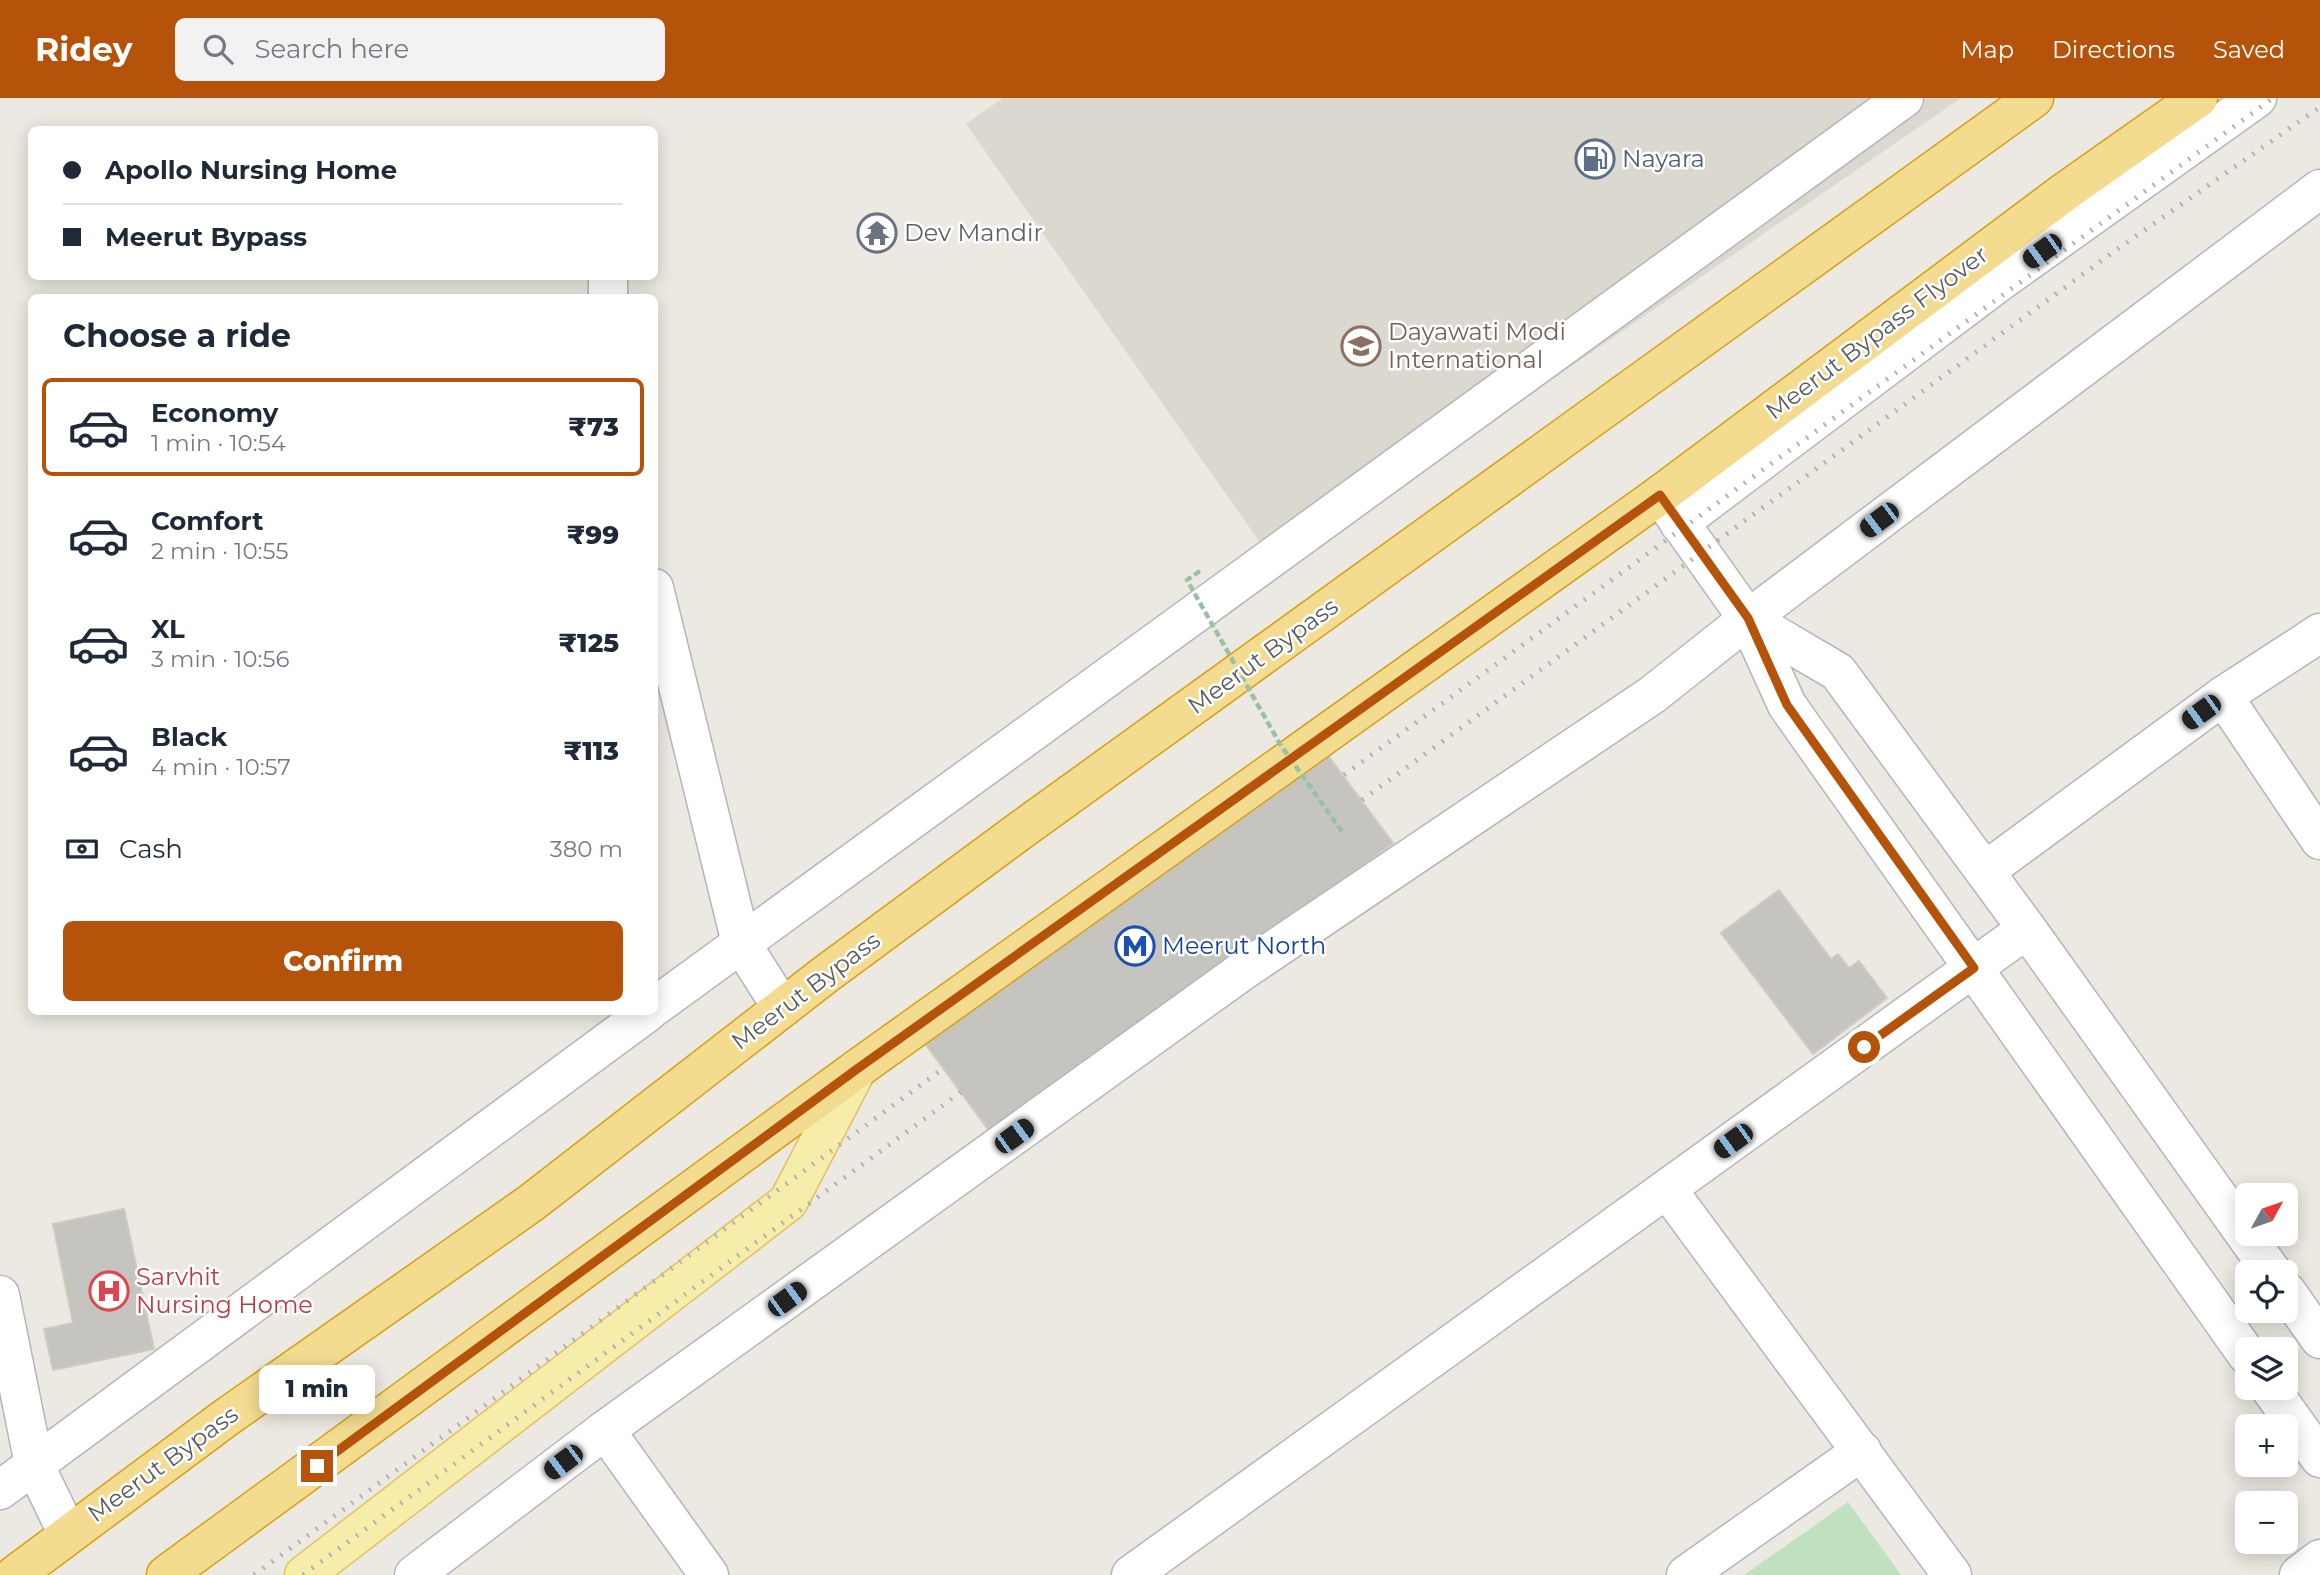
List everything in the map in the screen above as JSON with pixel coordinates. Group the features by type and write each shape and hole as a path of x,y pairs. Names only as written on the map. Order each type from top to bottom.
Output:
{"highway":[{"name":"Meerut Bypass","path":"15,1575 224,1419 531,1203 782,1008 1032,822 2034,98"},
{"name":"Meerut Bypass Flyover","path":"1669,509 2066,191 2198,98"},
{"path":"166,1575 446,1373 857,1069 1669,509"}],"main road":[{"path":"304,1575 788,1202 857,1069"}],"street":[{"path":"658,1004 1904,98"},
{"path":"2235,1337 1787,705 1748,618 1669,509 1999,282 2257,98"},
{"path":"414,1575 605,1430 1241,972 1652,695 1748,618 2320,189"},
{"path":"658,604 741,943 782,1008"},
{"path":"1748,618 1838,672 2027,929 2263,1260"},
{"path":"1985,871 2222,696 2320,633"},
{"path":"2222,696 2320,840"},
{"path":"1131,1575 2027,929"},
{"path":"0,1490 644,1015"},
{"path":"1667,1188 1952,1575"},
{"path":"0,1294 33,1464 68,1534"},
{"path":"2298,1308 2320,1339"},
{"path":"2279,1400 2320,1458"},
{"path":"605,1430 709,1575"},
{"path":"1686,1575 1861,1451"},
{"path":"2299,1575 2320,1559"}],"path":[{"path":"1200,571 1187,580 1280,744 1343,833"}],"shaded area":[{"name":"Dayawati Modi International","path":"1003,98 1961,98 1278,568 966,124"}],"green space":[{"path":"1848,1502 1901,1575 1744,1575"}],"building":[{"name":"Meerut North","path":"1306,726 1393,843 993,1136 907,1019"},
{"path":"1779,890 1831,959 1838,954 1849,968 1859,961 1887,998 1813,1054 1721,933"},
{"path":"124,1209 154,1349 53,1370 44,1329 73,1323 53,1224"}],"railway":[{"path":"1344,775 2273,98"},
{"path":"1362,800 2112,253 2320,107"},
{"path":"254,1575 944,1068"},
{"path":"303,1575 961,1092"}],"place":[{"name":"Nayara","path":"1595,159"},
{"name":"Dev Mandir","path":"877,233"},
{"name":"Dayawati Modi International","path":"1361,346"},
{"name":"Meerut North","path":"1135,946"},
{"name":"Sarvhit Nursing Home","path":"109,1291"}],"route":[{"path":"317,1466 857,1069 1660,495 1748,618 1787,705 1974,968 1864,1047"}]}
